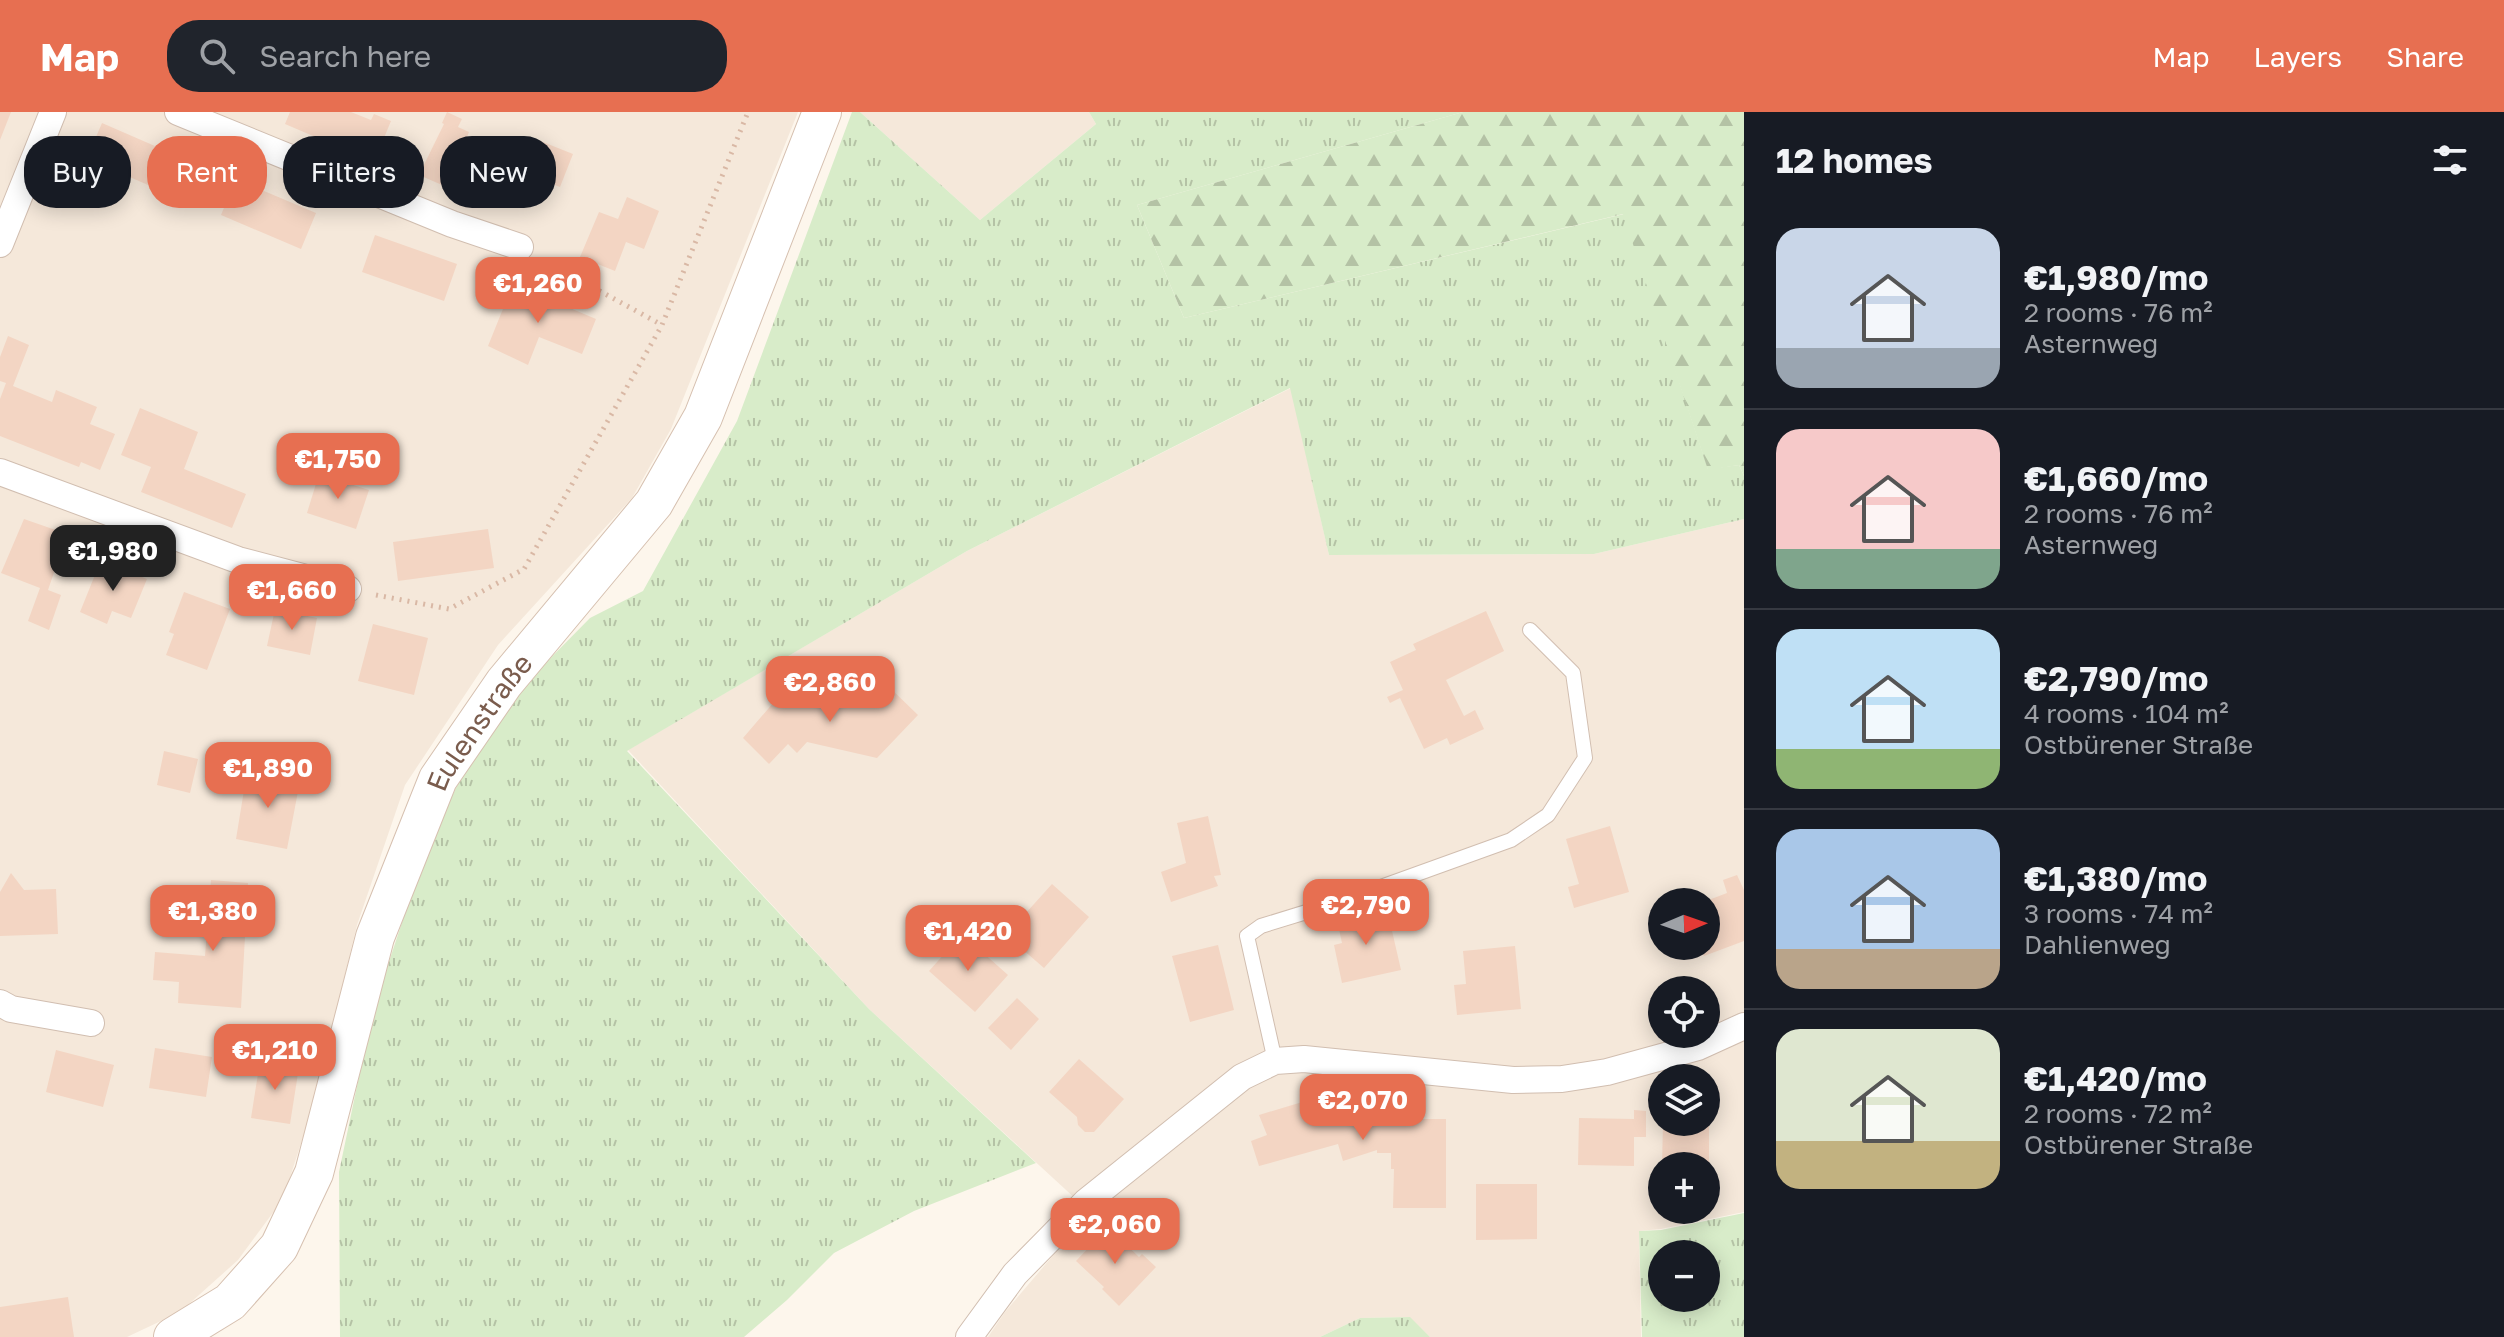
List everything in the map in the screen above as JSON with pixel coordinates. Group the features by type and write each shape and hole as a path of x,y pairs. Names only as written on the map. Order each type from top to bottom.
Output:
{"main road":[{"name":"Eulenstraße","path":"173,1337 230,1302 279,1247 314,1173 375,937 438,779 504,683 654,503 703,417 822,112"}],"street":[{"path":"0,244 53,112"},
{"path":"178,112 452,224 520,247"},
{"path":"0,472 238,560 348,589"},
{"path":"0,1003 11,1009 91,1023"},
{"path":"969,1337 1015,1274 1086,1202 1242,1077 1275,1061 1304,1059 1513,1080 1562,1079 1607,1072 1698,1047 1744,1026"}],"lane":[{"path":"1275,1061 1247,936 1261,926 1339,902 1511,840 1548,815 1585,758 1573,673 1530,630"}],"path":[{"path":"348,589 449,609 524,569 662,325 748,112"},
{"path":"520,247 662,325"}],"shaded area":[{"path":"0,112 798,112 671,429 632,498 498,645 405,785 357,925 314,1103 283,1199 238,1260 180,1312 127,1337 0,1337"},
{"path":"860,112 1089,112 1096,124 980,220"},
{"path":"1291,388 1329,555 1594,554 1744,519 1744,1212 1720,1217 1720,1152 1648,1152 1648,1224 1685,1224 1639,1231 1641,1337 1430,1337 1409,1317 1360,1318 1320,1337 988,1337 1005,1312 1090,1212 869,1009 628,750 967,551"}],"green space":[{"path":"852,112 860,112 980,220 1096,124 1089,112 1463,112 1137,205 1184,318 1624,214 1708,469 1739,465 1744,476 1744,519 1594,554 1329,555 1290,388 967,551 627,751 869,1009 1036,1163 914,1211 834,1253 744,1337 340,1337 339,1172 373,1010 426,850 471,757 522,687 590,618 643,591 737,421"},
{"path":"1463,112 1744,112 1744,476 1739,465 1708,470 1623,214 1184,318 1137,205"},
{"path":"1744,1213 1744,1337 1642,1337 1639,1231 1690,1224 1720,1224 1720,1218"},
{"path":"1410,1317 1430,1337 1320,1337 1360,1318"}],"building":[{"path":"0,112 11,112 0,140"},
{"path":"290,112 351,112 371,120 374,114 391,121 385,136 313,136 285,124"},
{"path":"447,112 462,119 458,127 469,132 467,136 440,136 440,184 424,177 424,165"},
{"path":"102,123 147,143 147,185 131,178 131,136 96,136"},
{"path":"556,147 573,154 560,187 556,185"},
{"path":"267,192 283,199 283,208 304,208 316,213 301,249 221,215 224,208 267,208"},
{"path":"627,197 659,211 644,249 626,242 615,271 580,257 599,212 618,219"},
{"path":"375,235 457,264 444,301 362,272"},
{"path":"513,284 596,319 582,354 539,337 528,365 488,346"},
{"path":"8,336 29,345 13,386 52,402 56,390 97,407 90,424 115,434 100,470 81,462 79,467 0,436 0,399 6,383 0,381 0,357"},
{"path":"140,408 198,432 184,469 246,494 232,528 141,492 151,467 121,455"},
{"path":"319,474 369,490 356,529 307,513"},
{"path":"24,519 67,534 48,590 61,595 49,630 28,621 40,588 1,573"},
{"path":"488,529 494,568 398,581 393,542"},
{"path":"101,560 147,579 131,618 112,611 107,624 80,612"},
{"path":"184,592 230,609 207,670 166,655 174,634 169,632"},
{"path":"275,609 317,618 310,655 267,646"},
{"path":"1486,611 1504,651 1446,680 1464,716 1475,710 1484,729 1450,745 1447,738 1424,749 1400,698 1390,703 1387,697 1403,690 1390,662 1416,650 1413,644"},
{"path":"373,624 428,638 414,695 358,681"},
{"path":"886,684 918,715 877,758 807,742 797,753 788,744 769,764 743,738 774,702 791,688 862,708"},
{"path":"164,751 198,759 190,793 157,785"},
{"path":"247,772 300,781 287,849 236,839"},
{"path":"1208,816 1221,875 1214,876 1218,886 1171,902 1161,872 1186,863 1177,823"},
{"path":"1610,826 1629,892 1574,908 1568,887 1579,884 1566,839"},
{"path":"11,873 24,890 56,889 58,934 0,936 0,892"},
{"path":"1737,875 1744,890 1744,941 1720,950 1720,896 1727,893 1723,880"},
{"path":"211,880 248,883 241,1008 178,1003 179,982 153,980 155,952 205,956"},
{"path":"1052,884 1089,917 1044,968 1006,935"},
{"path":"1387,909 1401,970 1342,983 1334,945 1342,943 1337,920"},
{"path":"962,934 1008,975 975,1012 929,971"},
{"path":"1218,945 1234,1010 1190,1022 1172,956"},
{"path":"1515,946 1521,1009 1457,1015 1454,985 1466,984 1463,951"},
{"path":"1017,998 1039,1019 1011,1050 988,1028"},
{"path":"155,1048 212,1057 206,1097 149,1088"},
{"path":"56,1050 114,1065 103,1107 46,1092"},
{"path":"1079,1059 1124,1099 1094,1132 1085,1132 1078,1125 1077,1117 1049,1092"},
{"path":"260,1061 299,1067 290,1124 251,1118"},
{"path":"1342,1090 1384,1094 1380,1119 1446,1119 1446,1208 1393,1208 1394,1169 1391,1169 1391,1153 1377,1153 1377,1150 1343,1161 1338,1144 1259,1166 1251,1141 1267,1135 1259,1115"},
{"path":"1634,1110 1646,1111 1646,1137 1634,1137 1634,1166 1578,1165 1579,1118 1634,1119"},
{"path":"1663,1136 1709,1136 1709,1152 1662,1152"},
{"path":"1476,1184 1537,1184 1537,1239 1476,1240"},
{"path":"1108,1227 1139,1257 1142,1254 1156,1267 1119,1306 1076,1261"},
{"path":"68,1297 74,1337 0,1337 0,1307"}]}
